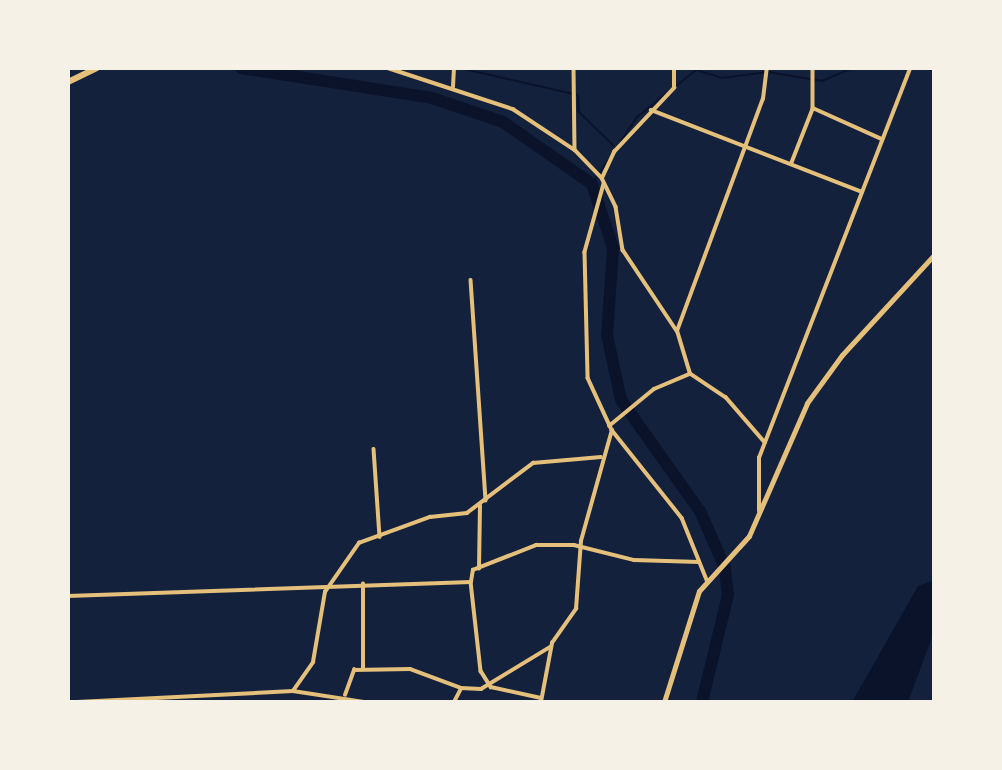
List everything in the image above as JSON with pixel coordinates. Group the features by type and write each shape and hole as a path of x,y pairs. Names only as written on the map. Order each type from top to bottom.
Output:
{"highway":[{"path":"68,82 97,68"}],"main road":[{"path":"664,702 709,577 736,550 760,513 814,392 934,255"}],"street":[{"path":"388,68 453,87 526,115 575,150 602,178 623,250 677,331 690,374 726,398 765,443"},
{"path":"453,68 453,87"},
{"path":"574,68 575,150"},
{"path":"602,178 614,152 675,84 674,68"},
{"path":"791,164 813,108 817,81 813,68"},
{"path":"760,513 756,475 765,443 910,68"},
{"path":"677,331 745,147 767,71"},
{"path":"813,108 882,139"},
{"path":"650,110 862,192"},
{"path":"604,185 590,232 583,353 611,427 673,504 699,562 709,577"},
{"path":"471,280 486,500"},
{"path":"480,506 479,569 471,582 481,671 488,682 541,700 550,647 576,609 580,547 601,457 611,427 639,400 690,374"},
{"path":"374,449 380,537"},
{"path":"293,691 313,662 330,582 359,543 480,506 533,463 601,457"},
{"path":"479,569 536,545 580,547 634,561 699,562"},
{"path":"68,596 330,582 471,582"},
{"path":"363,584 363,670"},
{"path":"345,695 354,670 424,671 461,688 488,682 550,647"},
{"path":"454,702 461,688"},
{"path":"77,702 293,691 345,695 365,702"}],"water":[{"path":"934,580 934,632 908,702 852,702 918,586"}],"waterway":[{"path":"241,68 432,98 503,122 592,184 613,248 607,335 621,400 700,511 725,568 728,595 702,702"},
{"path":"460,68 578,95 579,112 614,146"},
{"path":"592,184 637,117 696,70 722,78 768,72 822,81 852,68"}]}
